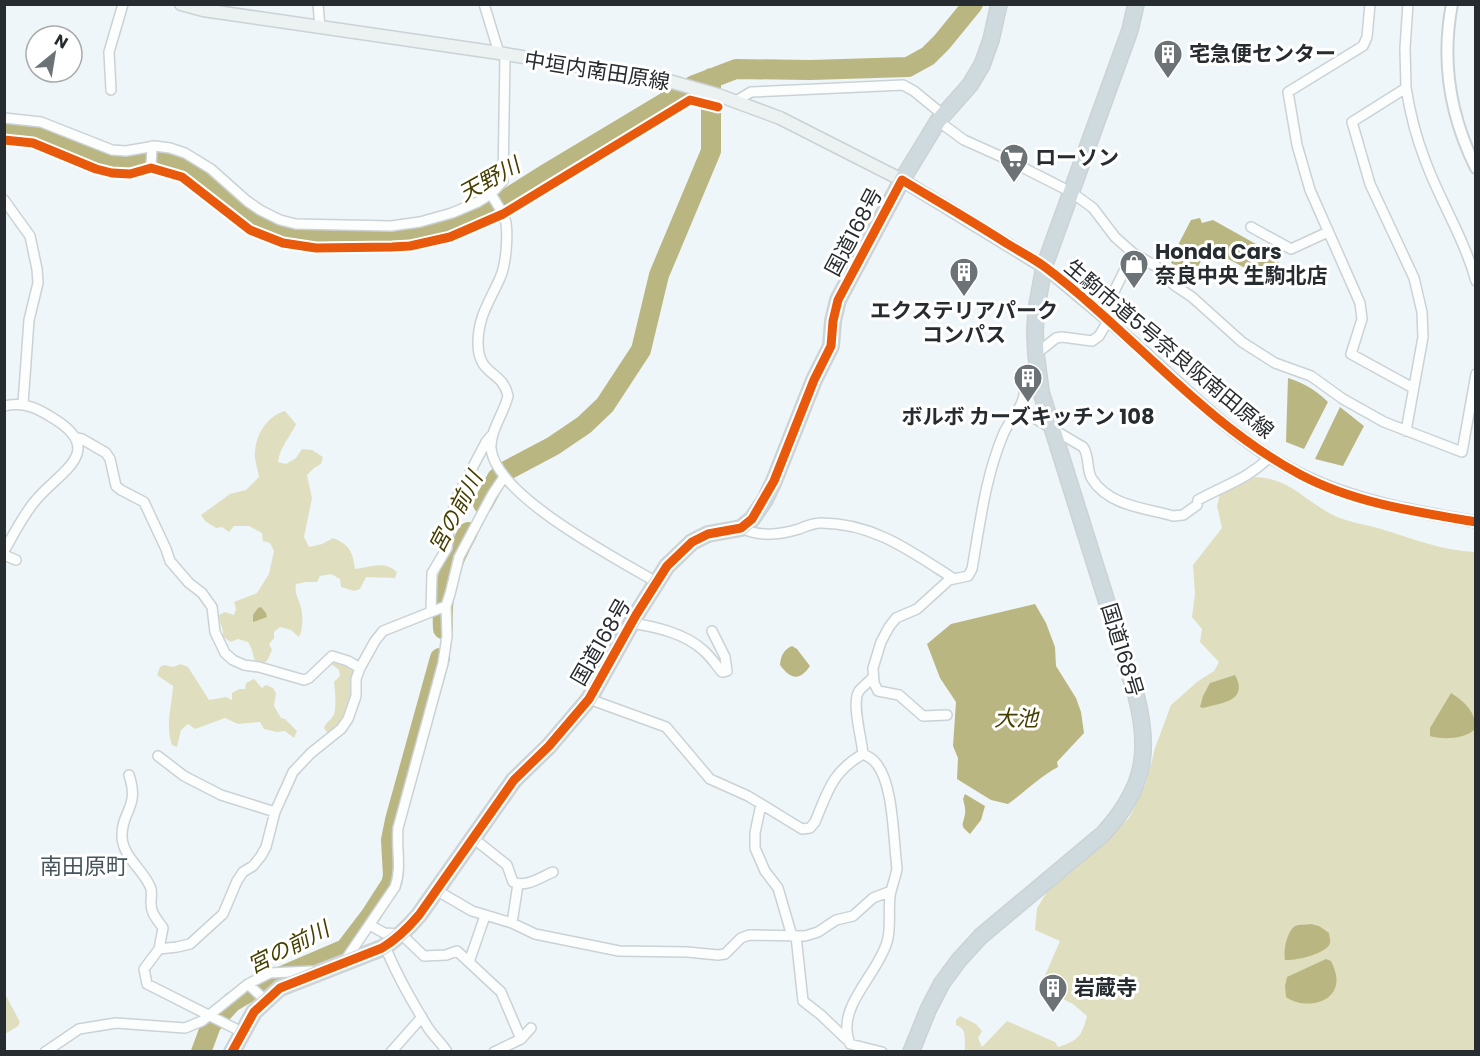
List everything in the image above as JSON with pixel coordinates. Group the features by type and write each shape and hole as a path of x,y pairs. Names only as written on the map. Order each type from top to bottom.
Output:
{"highway":[{"name":"国道168号","path":"232,1052 254,1012 280,988 386,946 401,934 419,915 514,780 549,746 589,699 667,566 693,542 708,534 741,528 752,519 774,481 814,380 831,346 838,300 902,180 940,117 970,85 982,65 991,40 999,4"},
{"name":"国道168号","path":"911,1052 942,983 959,960 981,936 1103,834 1119,816 1132,794 1141,769 1144,749 1143,723 1136,695 1041,392 1036,358 1036,311 1044,267 1130,30 1136,4"}],"main road":[{"name":"中垣内南田原線","path":"181,4 320,28 669,81 714,94 780,118 902,180 1044,267"}],"street":[{"path":"111,90 109,52 123,4"},
{"path":"318,4 320,28"},
{"path":"4,118 41,122 112,150 126,151 152,146 170,148 198,159 247,201 280,220 296,224 391,226 420,222 452,213 478,202 491,194 502,181 502,54 484,4"},
{"path":"1370,4 1367,37 1363,46 1288,92 1297,145 1310,190 1360,303 1362,319 1351,354 1413,387"},
{"path":"1408,4 1405,48 1406,88 1411,116 1425,162 1469,257 1476,281"},
{"path":"1452,4 1447,49 1448,82 1454,113 1465,146 1476,168"},
{"path":"736,101 751,92 903,85 914,91 964,140 1071,192 1093,208 1115,237 1133,253 1157,267 1174,285 1192,297 1242,342 1275,363 1311,376 1342,399 1384,422 1462,452 1476,374"},
{"path":"1406,88 1352,122 1370,184 1414,278 1422,312 1423,337 1406,431"},
{"path":"4,140 33,143 96,169 112,173 130,174 151,168 182,177 250,230 267,238 316,248 410,246 450,237 503,214 690,100 718,107"},
{"path":"151,168 152,146"},
{"path":"491,194 506,223 504,264 501,276 483,311 478,344 479,358 483,367 502,381 506,387 506,405 493,434 492,457 502,475 515,490 565,526 656,582"},
{"path":"4,200 30,236 37,269 38,283 29,320 23,404"},
{"path":"1251,227 1291,249 1328,232"},
{"path":"947,715 923,716 899,695 878,691 873,677 873,668 881,642 896,618 917,609 945,584 968,576 972,569 986,487 1003,433 1019,409 1024,396 1025,375 1036,358 1056,338 1092,341 1099,336 1133,253"},
{"name":"生駒市道5号奈良阪南田原線","path":"1044,267 1105,318 1216,418 1246,441 1302,476 1360,498 1416,512 1476,522"},
{"path":"4,406 23,404 52,417 70,429 77,438 78,446 69,468 37,498 4,553 16,560"},
{"path":"1019,409 1083,447 1086,451 1091,478 1113,499 1173,516 1183,515 1197,505 1198,500 1222,486 1240,481 1270,457"},
{"path":"431,611 432,573 447,548 450,520 457,497 486,442 493,434"},
{"path":"77,438 106,453 110,459 116,486 144,502 170,561 189,583 202,593 212,607 215,632 225,653 233,660 244,665 304,680 332,656 360,668"},
{"path":"342,965 395,887 399,876 398,828 442,663 447,636 446,606 459,557 502,475"},
{"path":"741,528 751,533 770,534 787,532 818,523 860,527 899,544 954,579"},
{"path":"159,949 190,944 223,914 237,881 243,872 253,866 266,847 275,812 293,772 311,753 341,729 348,719 356,696 356,679 360,668 383,631 446,606"},
{"path":"632,623 652,626 690,640 704,650 722,672 727,671 725,657 712,631"},
{"path":"863,754 856,700 858,693 873,677"},
{"path":"589,699 666,728 710,779 761,804 802,829 810,828 815,822 839,772 846,764 863,754"},
{"path":"849,1046 846,1029 853,1005 889,938 891,891 896,879 897,868 888,790 874,760 863,754"},
{"path":"158,756 184,776 221,795 275,812"},
{"path":"129,775 134,789 133,803 124,821 123,845 151,889 152,910 163,928 159,949 144,969 147,984 242,1032"},
{"path":"761,804 755,833 755,848 762,866 778,888 794,936 803,1002 834,1026 849,1046 882,1052"},
{"path":"473,837 507,865 513,882 528,884 554,872"},
{"path":"512,923 518,884"},
{"path":"436,890 472,911 512,923 535,934 620,951 718,955 725,954 741,938 749,935 805,936 818,932 836,920 853,916 873,898 891,891"},
{"path":"469,962 485,916"},
{"path":"370,925 384,933 401,934 424,956 447,955 457,951 501,992 520,1039"},
{"path":"386,946 393,967 428,1029 438,1038 447,1052"},
{"path":"45,1052 79,1029 116,1023 185,1028 202,1021 248,984 270,973 325,971"},
{"path":"248,984 265,1000"},
{"path":"391,1052 422,1017"},
{"path":"494,1052 520,1039 531,1028"}],"green space":[{"path":"285,411 296,424 283,447 278,462 286,464 296,458 302,449 312,450 323,457 321,464 307,475 312,498 304,537 309,547 333,538 349,549 355,569 382,565 397,572 395,578 366,577 360,589 354,591 341,587 340,579 331,574 320,576 317,582 296,584 302,615 299,637 291,630 280,627 274,632 274,638 269,644 272,650 267,661 261,664 254,659 248,642 238,639 231,642 223,637 219,615 225,612 234,615 236,609 234,602 257,593 269,574 274,551 270,543 263,541 262,533 249,526 234,526 229,532 222,527 216,528 205,521 201,515 230,494 246,490 259,477 255,455 260,432 268,421"},
{"path":"1253,477 1265,478 1286,485 1331,514 1343,519 1439,547 1475,552 1475,1051 965,1051 964,1032 956,1025 956,1020 960,1016 976,1024 982,1031 978,1038 982,1047 1007,1021 1055,1042 1058,1047 1070,1043 1081,1033 1087,1016 1073,1004 1045,990 1043,980 1060,941 1035,930 1037,908 1047,892 1129,818 1146,784 1155,748 1171,705 1197,682 1214,671 1219,662 1200,642 1202,629 1192,617 1195,594 1193,565 1222,528 1217,506 1220,494"},
{"path":"331,660 352,667 356,673 348,716 329,735 324,728 334,713 334,682 340,676 339,670 330,663"},
{"path":"181,664 188,667 209,700 226,697 232,700 232,693 245,689 246,683 254,679 262,688 266,685 273,688 276,693 274,706 281,718 297,731 294,738 285,731 264,729 260,722 238,724 225,718 195,729 188,724 181,730 177,747 172,745 169,723 173,686 157,675 160,667 164,665 173,667"},
{"path":"4,992 20,1022 18,1026 5,1034"}],"water":[{"path":"1200,218 1202,223 1213,220 1281,258 1269,281 1208,248 1193,276 1171,263 1191,220"},
{"path":"1288,378 1309,387 1328,402 1304,449 1286,442"},
{"path":"1340,407 1364,426 1343,466 1315,459"},
{"name":"大池","path":"1035,604 1046,623 1055,647 1056,666 1076,698 1084,733 1057,762 1058,767 1008,804 991,800 957,779 958,758 953,746 956,702 940,678 927,644 951,624"},
{"path":"261,607 267,617 253,622 253,615"},
{"path":"792,646 810,666 803,674 795,677 788,674 780,665 786,649"},
{"path":"1235,675 1239,690 1236,696 1225,702 1200,707 1210,683"},
{"path":"1451,693 1469,708 1474,718 1475,729 1466,735 1454,738 1430,736 1430,728"},
{"path":"965,794 985,806 981,820 970,834 963,825"},
{"path":"1311,924 1329,933 1328,947 1310,956 1285,960 1286,942 1292,929 1297,925"},
{"path":"1326,959 1331,961 1336,979 1333,992 1328,997 1322,1001 1307,1004 1292,1001 1286,997 1287,977"}],"waterway":[{"name":"天野川","path":"4,128 24,129 49,136 102,159 122,162 160,158 178,161 194,171 238,210 262,225 287,235 361,238 421,234 442,230 492,208 694,85 736,69 810,70 908,67 928,56 973,4"},
{"name":"宮の前川","path":"483,504 497,478 504,472 553,446 584,425 605,405 641,350 659,275 711,151 711,78"},
{"name":"宮の前川","path":"443,629 445,590 451,567 468,532"},
{"name":"宮の前川","path":"201,1052 211,1025 232,1002 261,985 345,949 391,884 393,876 391,840 395,820 440,658"}],"cycle path":[{"path":"4,140 33,143 96,169 112,173 130,174 151,168 182,177 250,230 283,243 316,248 392,247 410,246 450,237 503,214 690,100 718,107"},
{"path":"232,1052 254,1012 280,988 382,948 406,929 419,915 514,780 549,746 589,699 636,615 667,566 692,542 708,534 741,528 752,519 774,481 814,380 831,346 838,300 902,180 1045,267 1108,320 1200,404 1265,454 1301,475 1342,493 1386,505 1476,522"}],"place":[{"name":"宅急便センター","path":"1168,80"},
{"name":"ローソン","path":"1014,184"},
{"name":"Honda Cars 奈良中央 生駒北店","path":"1134,290"},
{"name":"エクステリアパーク コンパス","path":"964,298"},
{"name":"ボルボ カーズキッチン 108","path":"1028,404"},
{"name":"岩蔵寺","path":"1053,1014"}],"district":[{"name":"南田原町","path":"84,866"}]}
